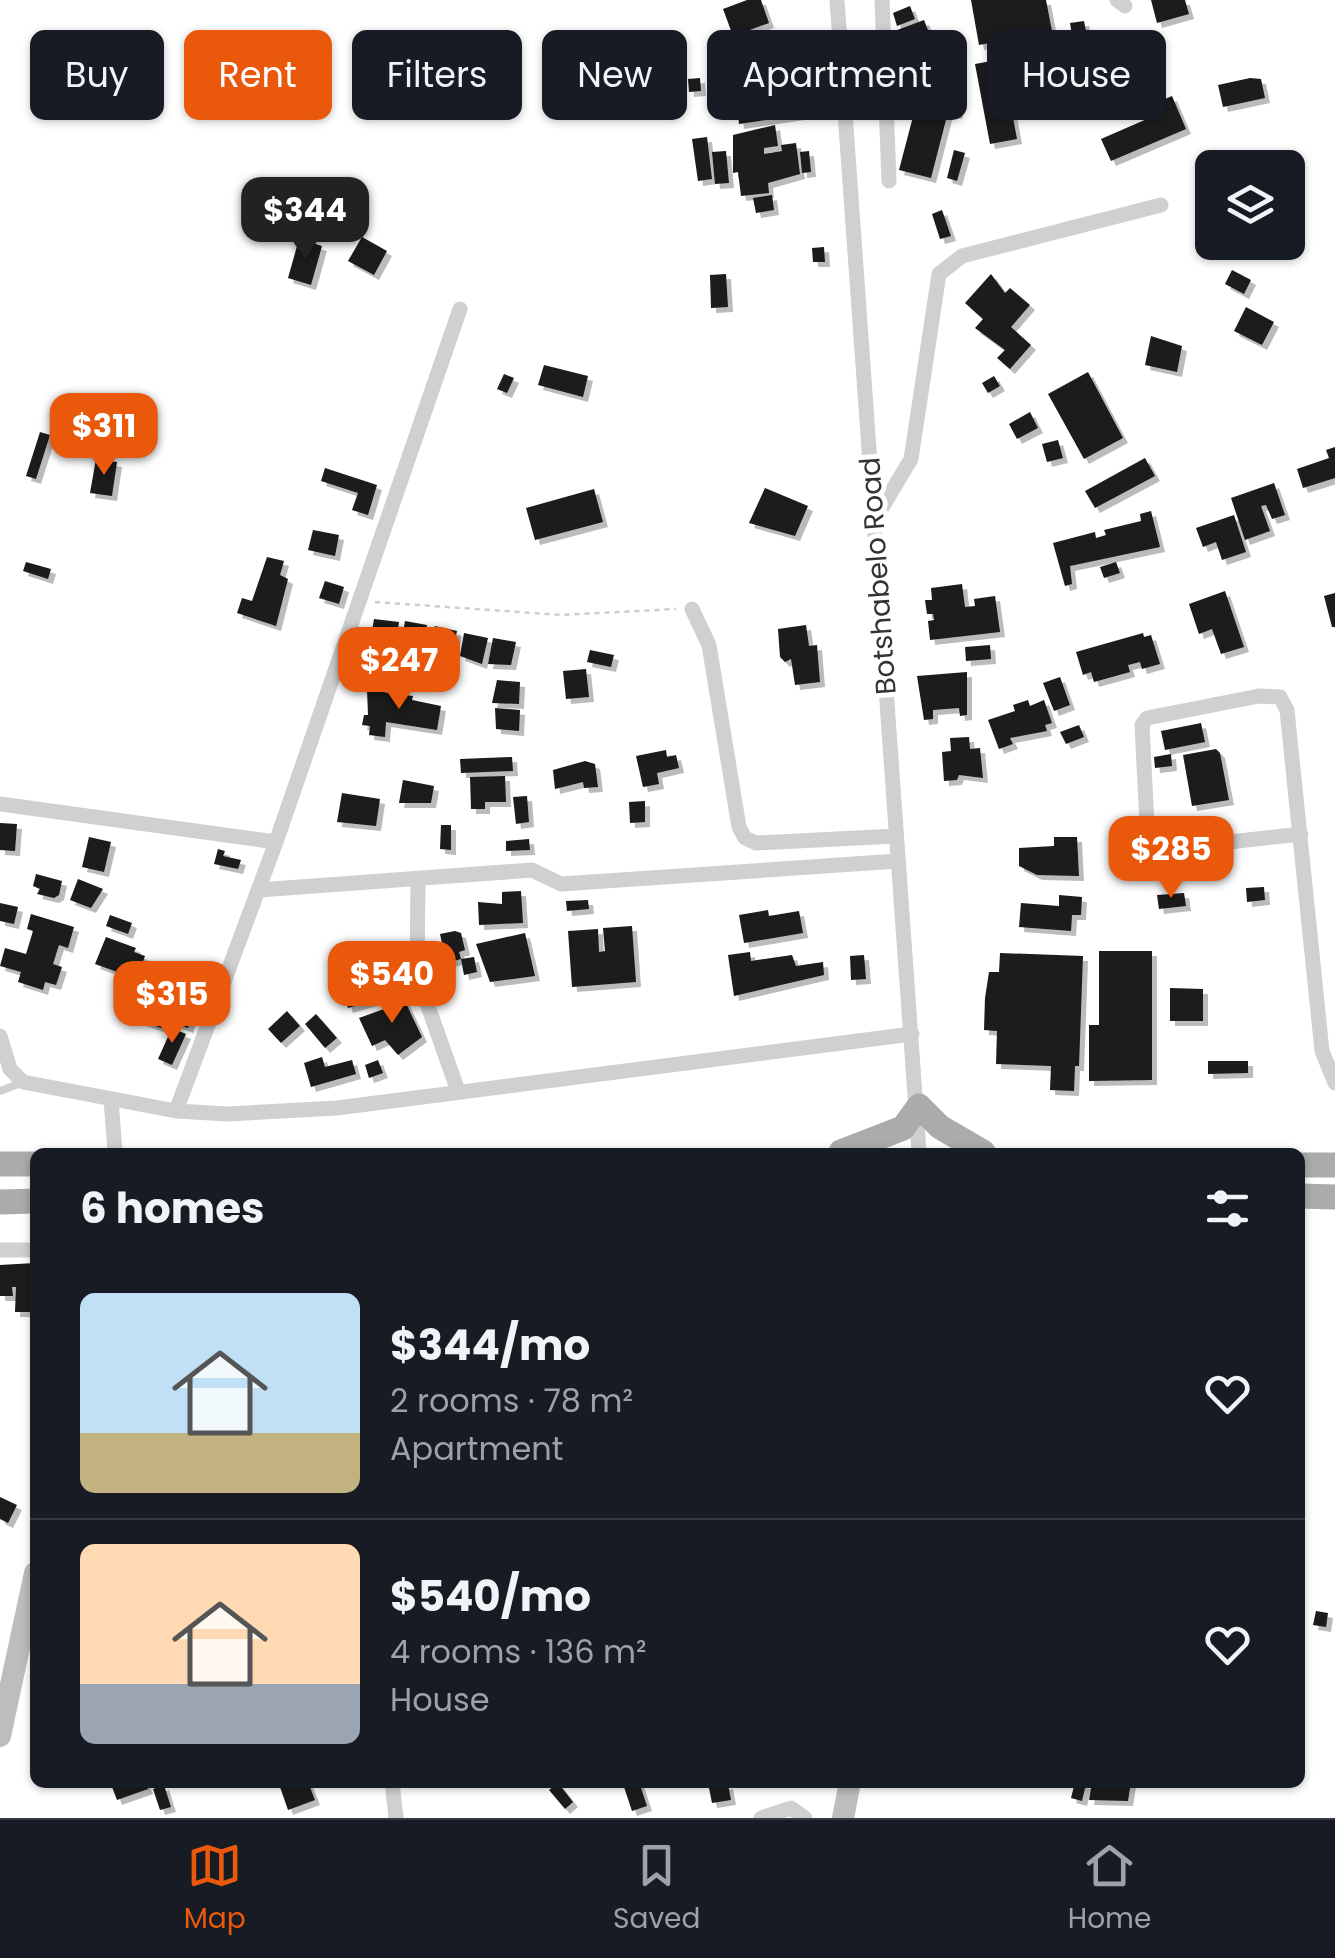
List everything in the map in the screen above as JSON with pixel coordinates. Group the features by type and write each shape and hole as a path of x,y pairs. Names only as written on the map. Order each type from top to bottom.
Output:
{"main road":[{"path":"850,1148 903,1128 919,1106 940,1127 977,1148"},
{"path":"0,1164 30,1164"},
{"path":"1305,1164 1335,1165"},
{"path":"1305,1196 1335,1197"},
{"path":"0,1202 30,1201"}],"street":[{"name":"Botshabelo Road","path":"838,0 919,1148"},
{"path":"882,0 889,182"},
{"path":"874,522 911,459 940,274 945,265 962,256 1160,205"},
{"path":"176,1110 259,890 460,309"},
{"path":"692,608 710,645 739,827 746,838 756,843 896,836"},
{"path":"1301,834 1166,849 1148,844 1142,726 1146,718 1259,696 1280,697 1287,710 1301,834 1322,1051 1335,1083"},
{"path":"0,804 276,842"},
{"path":"259,890 532,870 562,884 898,861"},
{"path":"418,880 417,975 458,1091"},
{"path":"0,1036 10,1069 23,1082 111,1100 228,1114 338,1108 912,1034"},
{"path":"111,1100 114,1148"},
{"path":"0,1250 30,1250"},
{"path":"0,1736 30,1596"},
{"path":"393,1788 396,1818"},
{"path":"843,1818 849,1788"},
{"path":"761,1818 791,1808 805,1818"}],"lane":[{"path":"0,1091 23,1082"}],"path":[{"path":"359,600 562,615 692,608"}],"building":[{"path":"747,0 761,0 769,23 750,30 731,30 723,9"},
{"path":"971,0 1046,0 1052,30 987,30 987,43 979,45"},
{"path":"1151,0 1185,0 1189,14 1157,23"},
{"path":"910,6 915,19 897,26 893,13"},
{"path":"924,20 928,30 897,30"},
{"path":"1084,21 1086,30 1071,30 1070,23"},
{"path":"987,62 987,120 1013,120 1017,139 990,144 975,64"},
{"path":"700,78 701,91 689,92 688,79"},
{"path":"1261,79 1265,98 1223,107 1218,85"},
{"path":"1172,96 1186,129 1111,161 1101,139 1145,120 1166,120 1166,99"},
{"path":"912,120 946,120 931,178 899,170"},
{"path":"775,125 778,146 764,148 764,154 782,151 781,145 796,143 800,174 768,183 769,193 741,196 738,172 733,173 733,135"},
{"path":"707,137 712,179 698,181 692,139"},
{"path":"954,150 965,153 957,181 947,178"},
{"path":"726,151 729,183 715,184 712,152"},
{"path":"809,151 811,172 802,173 800,152"},
{"path":"772,195 774,210 756,213 753,198"},
{"path":"323,207 333,210 328,224 317,221"},
{"path":"942,210 951,236 940,239 932,214"},
{"path":"362,237 387,251 374,275 348,261"},
{"path":"299,239 322,246 311,285 288,278"},
{"path":"824,247 825,262 813,262 812,248"},
{"path":"1232,270 1251,280 1244,294 1225,284"},
{"path":"726,274 728,307 711,308 710,275"},
{"path":"991,274 1005,293 1010,288 1030,305 1011,327 1031,345 1010,369 997,358 1005,350 975,328 983,319 965,303"},
{"path":"1246,307 1274,322 1262,345 1234,331"},
{"path":"1151,336 1182,346 1177,372 1145,365"},
{"path":"544,365 588,376 583,397 538,385"},
{"path":"1088,372 1123,438 1084,459 1048,394"},
{"path":"504,374 514,378 507,393 497,389"},
{"path":"994,376 1000,386 988,393 982,383"},
{"path":"1030,412 1038,428 1017,439 1009,424"},
{"path":"40,432 50,435 36,479 26,476"},
{"path":"1058,440 1063,458 1047,462 1042,444"},
{"path":"1335,447 1335,478 1303,488 1297,469 1329,458 1326,450"},
{"path":"1145,458 1155,476 1095,508 1085,491"},
{"path":"96,459 117,462 112,496 90,493"},
{"path":"325,468 377,485 368,515 352,510 358,493 321,481"},
{"path":"1274,483 1285,515 1272,519 1266,505 1261,506 1270,531 1245,540 1231,498"},
{"path":"765,488 808,506 795,536 749,523"},
{"path":"594,489 603,522 535,540 526,508"},
{"path":"1151,511 1160,547 1070,566 1072,584 1065,586 1053,543 1095,532 1096,538 1106,535 1104,530 1141,521 1140,514"},
{"path":"1234,515 1246,552 1222,560 1216,542 1203,547 1196,528"},
{"path":"313,530 339,535 335,556 308,550"},
{"path":"267,557 284,561 280,575 288,579 276,626 237,613 242,598 252,601"},
{"path":"26,562 51,569 48,579 23,571"},
{"path":"1116,562 1120,573 1104,578 1100,567"},
{"path":"325,581 344,587 339,604 319,598"},
{"path":"962,584 965,607 975,606 974,599 995,596 1000,632 930,640 928,621 934,620 933,614 927,614 925,600 932,600 931,588"},
{"path":"1225,591 1244,647 1221,654 1212,629 1199,634 1189,604"},
{"path":"1335,593 1335,627 1332,627 1324,596"},
{"path":"374,619 399,622 396,644 370,643"},
{"path":"405,621 427,625 423,649 400,649"},
{"path":"806,625 809,646 817,645 820,682 795,685 791,659 785,662 780,657 778,629"},
{"path":"435,626 457,631 451,658 428,654"},
{"path":"464,633 488,638 482,664 460,656"},
{"path":"1143,633 1144,637 1151,635 1160,664 1142,669 1140,662 1128,665 1130,672 1094,682 1091,672 1083,675 1076,652"},
{"path":"493,638 516,642 511,665 488,664"},
{"path":"990,645 991,659 966,661 965,647"},
{"path":"590,650 614,655 611,667 587,662"},
{"path":"586,669 589,697 566,699 563,671"},
{"path":"967,672 967,715 960,716 959,708 933,710 933,719 924,720 917,676"},
{"path":"1060,677 1070,705 1054,711 1043,683"},
{"path":"497,680 520,682 519,704 492,703"},
{"path":"367,690 413,696 412,700 441,706 437,730 386,722 385,737 369,735 370,726 362,725 364,715 368,715"},
{"path":"1028,700 1030,706 1044,700 1052,723 1045,725 1047,731 1010,738 1013,744 999,749 988,720 1015,711 1013,705"},
{"path":"495,708 520,710 519,731 496,729"},
{"path":"1201,723 1205,742 1165,750 1161,731"},
{"path":"1079,725 1084,737 1066,744 1060,732"},
{"path":"969,737 970,749 980,748 983,778 959,775 957,780 944,781 942,752 951,751 950,738"},
{"path":"1216,749 1229,800 1192,806 1183,755"},
{"path":"666,750 667,757 676,755 679,768 657,773 659,784 643,787 636,756"},
{"path":"1171,754 1172,766 1155,768 1154,757"},
{"path":"512,757 513,771 461,773 460,759"},
{"path":"585,761 595,764 598,787 584,788 583,782 555,789 553,770"},
{"path":"505,776 506,802 485,802 485,809 471,809 470,777"},
{"path":"403,780 434,786 431,803 399,803"},
{"path":"342,793 380,799 376,826 337,822"},
{"path":"527,796 529,822 516,824 513,797"},
{"path":"645,801 645,822 630,823 629,802"},
{"path":"0,823 17,824 15,851 0,850"},
{"path":"441,825 451,825 451,850 440,849"},
{"path":"89,837 111,842 104,872 82,867"},
{"path":"1054,837 1077,837 1079,876 1037,875 1019,866 1019,848 1054,846"},
{"path":"529,839 530,850 506,851 506,841"},
{"path":"218,849 225,851 223,856 241,860 238,869 214,864"},
{"path":"36,874 62,881 59,895 54,898 37,894 40,889 33,886"},
{"path":"78,879 103,889 91,908 70,900"},
{"path":"1264,887 1265,900 1247,902 1246,888"},
{"path":"521,891 523,923 479,925 478,902 502,904 502,892"},
{"path":"1184,893 1186,906 1159,909 1157,895"},
{"path":"1059,895 1082,897 1081,915 1072,915 1071,931 1019,927 1021,903 1059,906"},
{"path":"588,900 589,909 567,911 566,901"},
{"path":"0,903 18,907 14,924 0,921"},
{"path":"768,910 769,916 799,911 803,933 744,943 739,915"},
{"path":"31,914 74,927 68,948 59,945 53,964 62,967 56,985 45,982 43,990 18,982 21,972 0,966 5,948 26,954 33,931 27,929"},
{"path":"110,915 132,923 128,934 106,926"},
{"path":"632,926 636,982 572,987 568,931 598,929 599,952 605,951 603,928"},
{"path":"461,933 465,950 459,952 461,959 446,963 440,934"},
{"path":"525,933 535,976 490,982 476,944"},
{"path":"106,937 136,948 134,952 145,956 137,979 95,964"},
{"path":"1099,951 1152,951 1152,1080 1089,1081 1089,1025 1099,1025"},
{"path":"750,952 751,961 792,955 796,966 823,962 824,975 734,996 728,955"},
{"path":"1000,953 1083,956 1079,1066 1075,1066 1074,1091 1050,1090 1051,1066 996,1064 997,1031 984,1030 985,998 989,972 999,972"},
{"path":"864,955 866,979 851,980 850,956"},
{"path":"373,956 389,988 379,994 362,961"},
{"path":"474,957 477,972 464,975 461,959"},
{"path":"177,966 189,969 188,984 197,987 191,1004 168,998"},
{"path":"370,985 375,1000 348,1008 343,993"},
{"path":"1170,988 1203,989 1203,1021 1170,1021"},
{"path":"402,995 422,1037 398,1055 385,1040 372,1046 359,1018 384,1009 382,1005"},
{"path":"149,996 179,1006 170,1031 141,1021"},
{"path":"182,1004 195,1008 188,1028 175,1023"},
{"path":"287,1011 300,1026 281,1043 268,1029"},
{"path":"316,1014 337,1038 325,1048 305,1024"},
{"path":"172,1028 186,1034 172,1065 158,1059"},
{"path":"322,1057 325,1067 352,1060 356,1074 311,1087 304,1063"},
{"path":"378,1060 383,1073 369,1078 365,1065"},
{"path":"1208,1061 1248,1061 1248,1073 1208,1074"},
{"path":"30,1263 30,1312 15,1312 16,1287 12,1287 13,1296 0,1296 0,1265"},
{"path":"0,1497 17,1505 8,1523 0,1519"},
{"path":"1316,1611 1328,1613 1326,1627 1313,1625"},
{"path":"112,1788 148,1789 117,1800"},
{"path":"165,1788 171,1807 160,1810 153,1789"},
{"path":"280,1788 310,1788 315,1800 288,1810"},
{"path":"562,1788 573,1802 565,1809 549,1790"},
{"path":"624,1788 641,1788 647,1806 632,1811"},
{"path":"709,1788 729,1788 731,1800 712,1803"},
{"path":"1074,1788 1085,1788 1082,1801 1071,1798"},
{"path":"1091,1788 1130,1788 1128,1801 1089,1800"}]}
